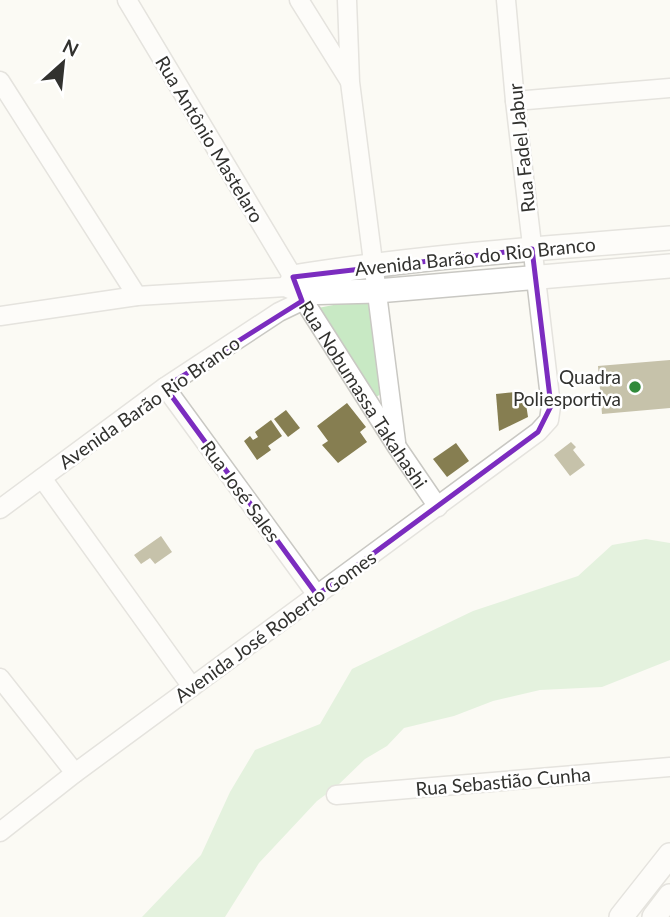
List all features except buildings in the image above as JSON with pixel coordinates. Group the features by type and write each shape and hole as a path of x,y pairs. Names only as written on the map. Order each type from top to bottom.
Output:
{"street":[{"name":"Rua Antônio Mastelaro","path":"127,0 295,289"},
{"path":"299,0 350,82"},
{"path":"347,0 350,82 397,447"},
{"name":"Rua Fadel Jabur","path":"506,0 515,101 551,406 549,420"},
{"path":"0,81 137,296"},
{"path":"515,101 670,88"},
{"name":"Avenida Barão do Rio Branco","path":"295,289 374,266 670,238"},
{"name":"Avenida Barão do Rio Branco","path":"0,316 137,296 295,289 377,291 670,267"},
{"name":"Avenida Barão Rio Branco","path":"0,509 165,387 279,312 295,289"},
{"name":"Rua Nobumassa Takahashi","path":"295,289 438,507"},
{"name":"Rua José Sales","path":"165,387 317,595"},
{"name":"Avenida José Roberto Gomes","path":"0,832 538,432 549,420"},
{"path":"42,478 192,687"},
{"path":"0,678 75,774"},
{"name":"Rua Sebastião Cunha","path":"336,795 670,767"},
{"path":"621,917 670,855"},
{"path":"654,917 670,896"}],"highlighted area":[{"path":"532,249 551,406 538,432 317,595 165,387 302,301 293,277"}],"green space":[{"path":"369,298 383,393 376,397 317,318 318,308"},
{"path":"646,539 670,543 670,660 602,687 540,690 404,728 387,746 365,759 317,801 259,863 225,917 142,917 201,855 230,792 255,750 320,724 352,669 473,611 578,576 612,545"}],"place":[{"name":"Quadra Poliesportiva","path":"635,387"}]}
